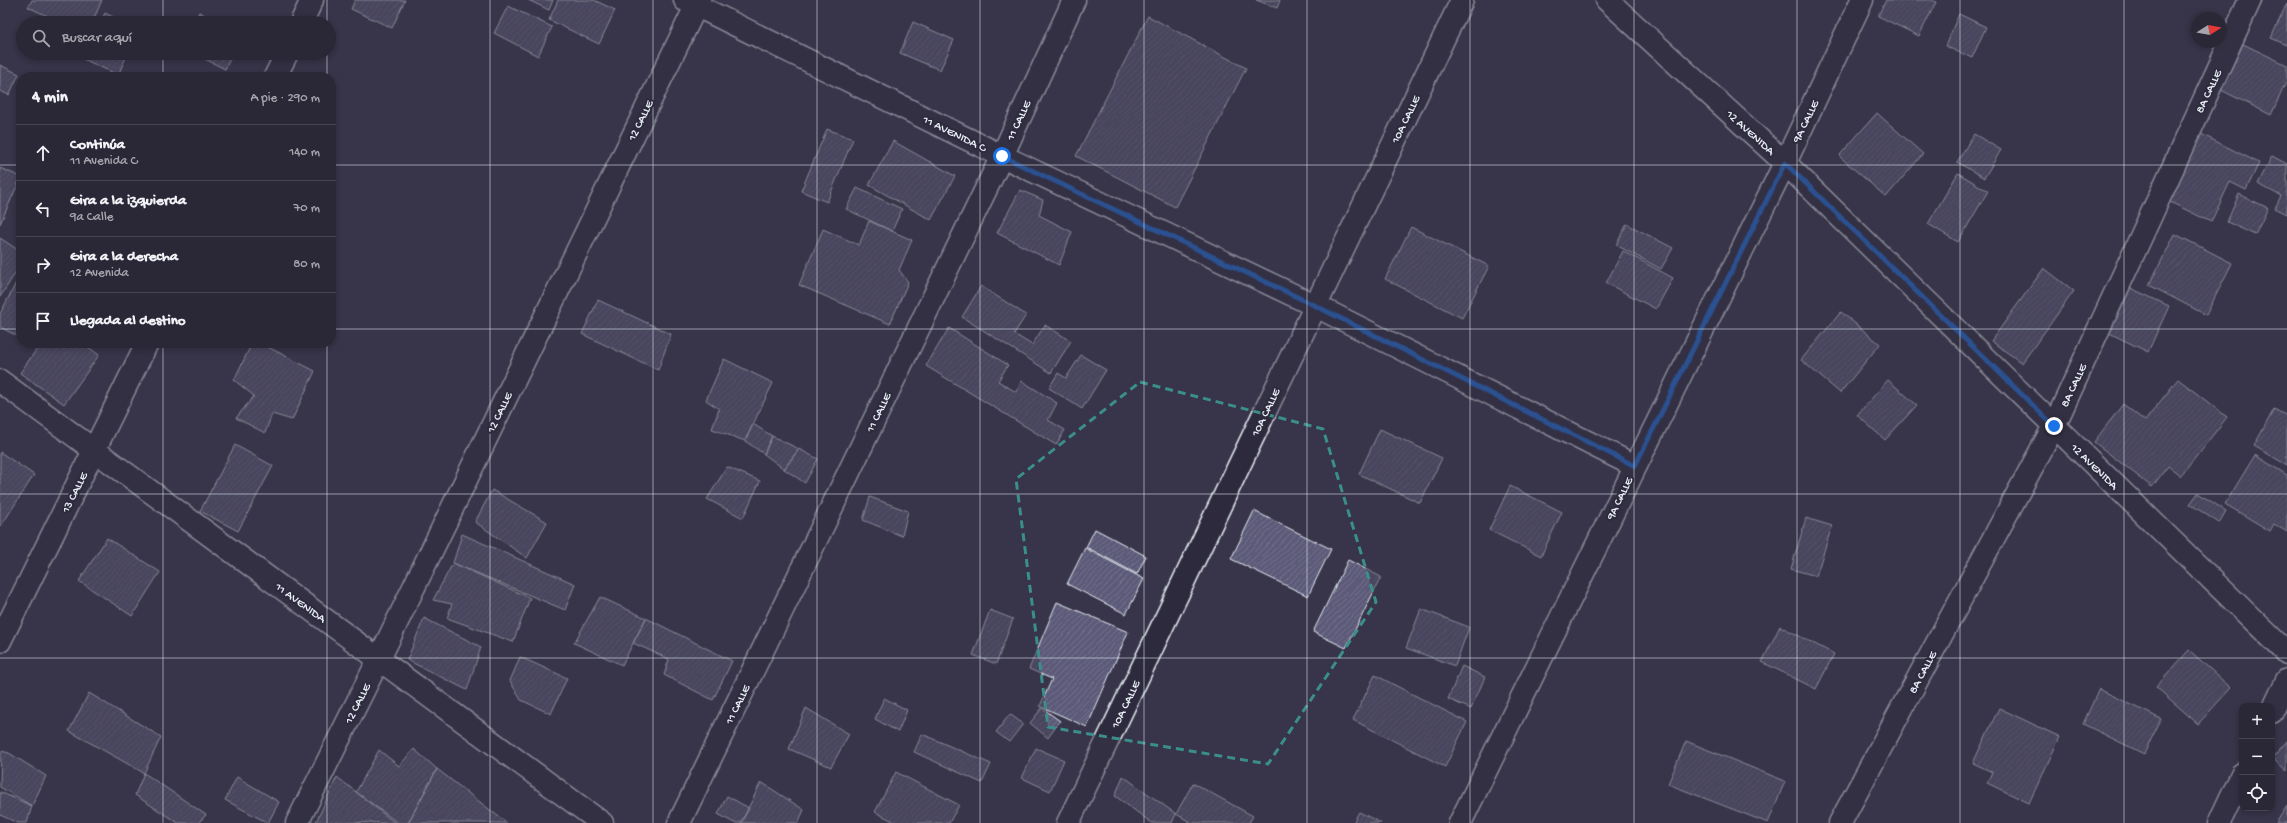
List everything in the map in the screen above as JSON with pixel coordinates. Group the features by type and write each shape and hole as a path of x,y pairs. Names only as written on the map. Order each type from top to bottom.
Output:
{"street":[{"path":"304,16 312,0"},
{"name":"11 CALLE","path":"679,823 1002,156 1074,0"},
{"name":"10A CALLE","path":"1068,823 1462,0"},
{"name":"12 AVENIDA","path":"1607,0 1785,163 2287,653"},
{"name":"9A CALLE","path":"1460,823 1785,163 1862,0"},
{"name":"8A CALLE","path":"1840,823 2054,426 2250,0"},
{"name":"11 AVENIDA C","path":"693,2 1002,156 1316,306 1635,466"},
{"name":"12 CALLE","path":"297,823 379,659 693,2"},
{"path":"277,72 283,60"},
{"name":"13 CALLE","path":"0,641 145,348"},
{"name":"11 AVENIDA","path":"0,381 602,823"},
{"path":"2275,706 2287,680"},
{"path":"2219,823 2242,775"}],"highlighted area":[{"path":"1140,382 1323,429 1376,602 1268,764 1048,727 1016,479"}],"building":[{"path":"32,0 102,0 95,16 48,16 28,7"},
{"path":"355,0 405,0 392,28 351,9"},
{"path":"528,0 553,0 549,10"},
{"path":"558,0 594,0 615,10 599,44 549,20"},
{"path":"1256,0 1280,0 1277,8"},
{"path":"1886,0 1932,0 1936,2 1919,36 1878,16"},
{"path":"2287,3 2287,45 2271,38"},
{"path":"508,6 552,27 538,56 494,33"},
{"path":"199,12 207,16 197,16"},
{"path":"105,13 111,16 104,16"},
{"path":"1959,14 1986,27 1972,58 1945,46"},
{"path":"1148,16 1246,68 1175,207 1076,156"},
{"path":"913,22 954,40 940,70 900,53"},
{"path":"2243,44 2287,65 2287,80 2271,115 2221,90"},
{"path":"85,60 125,60 119,72 111,72"},
{"path":"207,60 230,60 225,69"},
{"path":"0,65 16,73 16,80 9,95 0,91"},
{"path":"1877,113 1923,154 1886,197 1839,156"},
{"path":"827,129 853,139 827,202 801,191"},
{"path":"1974,134 2001,150 1984,178 1957,162"},
{"path":"2201,134 2259,163 2246,190 2230,182 2211,222 2168,201"},
{"path":"893,141 955,176 931,220 869,185"},
{"path":"2272,156 2287,164 2287,214 2275,208 2281,196 2258,184"},
{"path":"0,168 16,175 16,188 0,224"},
{"path":"1958,173 1988,191 1958,242 1928,224"},
{"path":"857,188 902,209 892,231 846,209"},
{"path":"1020,190 1043,200 1039,215 1072,232 1059,265 997,233"},
{"path":"2239,194 2268,208 2255,235 2227,222"},
{"path":"869,221 912,240 899,270 908,282 890,324 799,285 823,229 859,245"},
{"path":"1627,224 1673,248 1661,269 1616,245"},
{"path":"1411,227 1489,266 1462,318 1385,279"},
{"path":"2175,234 2232,263 2206,315 2149,285"},
{"path":"0,238 16,249 16,272 0,297"},
{"path":"1623,251 1673,278 1656,309 1606,283"},
{"path":"2044,268 2074,291 2022,363 1991,341"},
{"path":"16,283 16,335 0,327 0,314"},
{"path":"2124,285 2169,306 2148,352 2103,330"},
{"path":"981,286 1026,315 1014,334 1032,345 1045,325 1071,341 1051,373 962,317"},
{"path":"598,300 671,334 658,370 582,334"},
{"path":"1841,312 1880,344 1840,393 1801,360"},
{"path":"949,328 1008,365 998,381 1016,392 1022,381 1057,403 1048,420 1065,430 1056,445 926,366"},
{"path":"38,348 90,348 99,355 64,404 20,373"},
{"path":"250,348 270,348 315,371 292,420 272,414 265,433 236,418 254,396 234,380"},
{"path":"1081,355 1106,370 1082,409 1049,388 1058,373 1066,378"},
{"path":"724,359 773,383 745,441 712,429 719,409 706,400"},
{"path":"2178,379 2227,417 2181,476 2168,466 2152,487 2094,442 2123,404 2145,421"},
{"path":"1888,380 1917,405 1885,440 1857,415"},
{"path":"2274,409 2287,416 2287,465 2254,446"},
{"path":"753,424 772,436 764,454 745,441"},
{"path":"1380,429 1442,458 1420,503 1359,474"},
{"path":"772,436 799,449 784,469 764,454"},
{"path":"235,445 273,466 238,531 200,511"},
{"path":"799,449 818,459 805,483 784,469"},
{"path":"0,452 34,475 1,526 0,525"},
{"path":"2255,455 2287,475 2287,532 2274,524 2270,531 2225,504"},
{"path":"727,467 760,481 743,518 707,499"},
{"path":"1510,486 1562,512 1541,556 1489,530"},
{"path":"492,490 547,522 527,558 475,522"},
{"path":"2198,493 2226,511 2219,523 2190,504"},
{"path":"870,497 908,511 902,536 863,520"},
{"path":"1254,511 1331,549 1308,596 1231,559"},
{"path":"1806,518 1832,526 1816,576 1791,569"},
{"path":"1095,529 1146,556 1137,574 1086,547"},
{"path":"462,534 575,584 565,610 453,563"},
{"path":"107,538 160,572 132,616 79,581"},
{"path":"1085,548 1144,579 1126,614 1067,584"},
{"path":"1348,560 1381,577 1346,648 1313,632"},
{"path":"453,563 530,598 513,642 447,618 452,604 433,600"},
{"path":"600,597 646,618 622,665 574,643"},
{"path":"1057,602 1128,632 1087,727 1040,706 1052,679 1029,669"},
{"path":"1421,609 1469,627 1455,666 1406,648"},
{"path":"990,610 1013,619 996,664 973,655"},
{"path":"424,618 481,647 467,690 407,660"},
{"path":"646,618 732,661 713,700 664,675 669,659 633,643"},
{"path":"1780,626 1834,654 1816,689 1762,662"},
{"path":"2189,650 2231,688 2198,724 2156,687"},
{"path":"520,657 567,678 551,714 521,700 510,681"},
{"path":"1462,666 1485,677 1471,709 1448,699"},
{"path":"1375,675 1467,722 1445,767 1353,720"},
{"path":"2099,689 2161,719 2144,754 2083,724"},
{"path":"89,693 161,737 144,773 69,731"},
{"path":"884,698 907,710 898,732 875,719"},
{"path":"806,708 849,734 831,767 789,749"},
{"path":"1042,708 1060,721 1048,738 1030,723"},
{"path":"1999,708 2060,737 2029,803 1987,783 1992,772 1973,763"},
{"path":"1010,714 1023,724 1009,742 996,732"},
{"path":"922,734 991,764 982,783 914,752"},
{"path":"1686,741 1785,781 1768,823 1668,784"},
{"path":"2287,741 2287,771 2275,761 2275,755"},
{"path":"1036,748 1064,760 1050,791 1022,778"},
{"path":"414,749 437,769 408,823 398,823 356,792 379,750 399,766"},
{"path":"1,751 9,753 46,776 32,806 0,787"},
{"path":"437,769 507,823 408,823"},
{"path":"896,772 959,805 949,823 897,823 875,812"},
{"path":"144,773 206,815 198,823 178,823 135,795"},
{"path":"1123,776 1176,814 1172,823 1152,823 1115,796"},
{"path":"237,777 279,802 268,823 225,800"},
{"path":"337,777 356,792 395,823 316,822"},
{"path":"761,782 804,810 798,823 741,823"},
{"path":"1193,783 1253,816 1249,823 1192,823 1176,814"},
{"path":"0,792 32,806 27,823 18,823 0,815"},
{"path":"727,796 749,808 741,823 734,823 718,814"},
{"path":"2287,806 2287,823 2276,823"},
{"path":"1359,812 1381,823 1353,823"}],"route":[{"path":"1002,156 1316,306 1635,466 1785,163 2054,426"}]}
